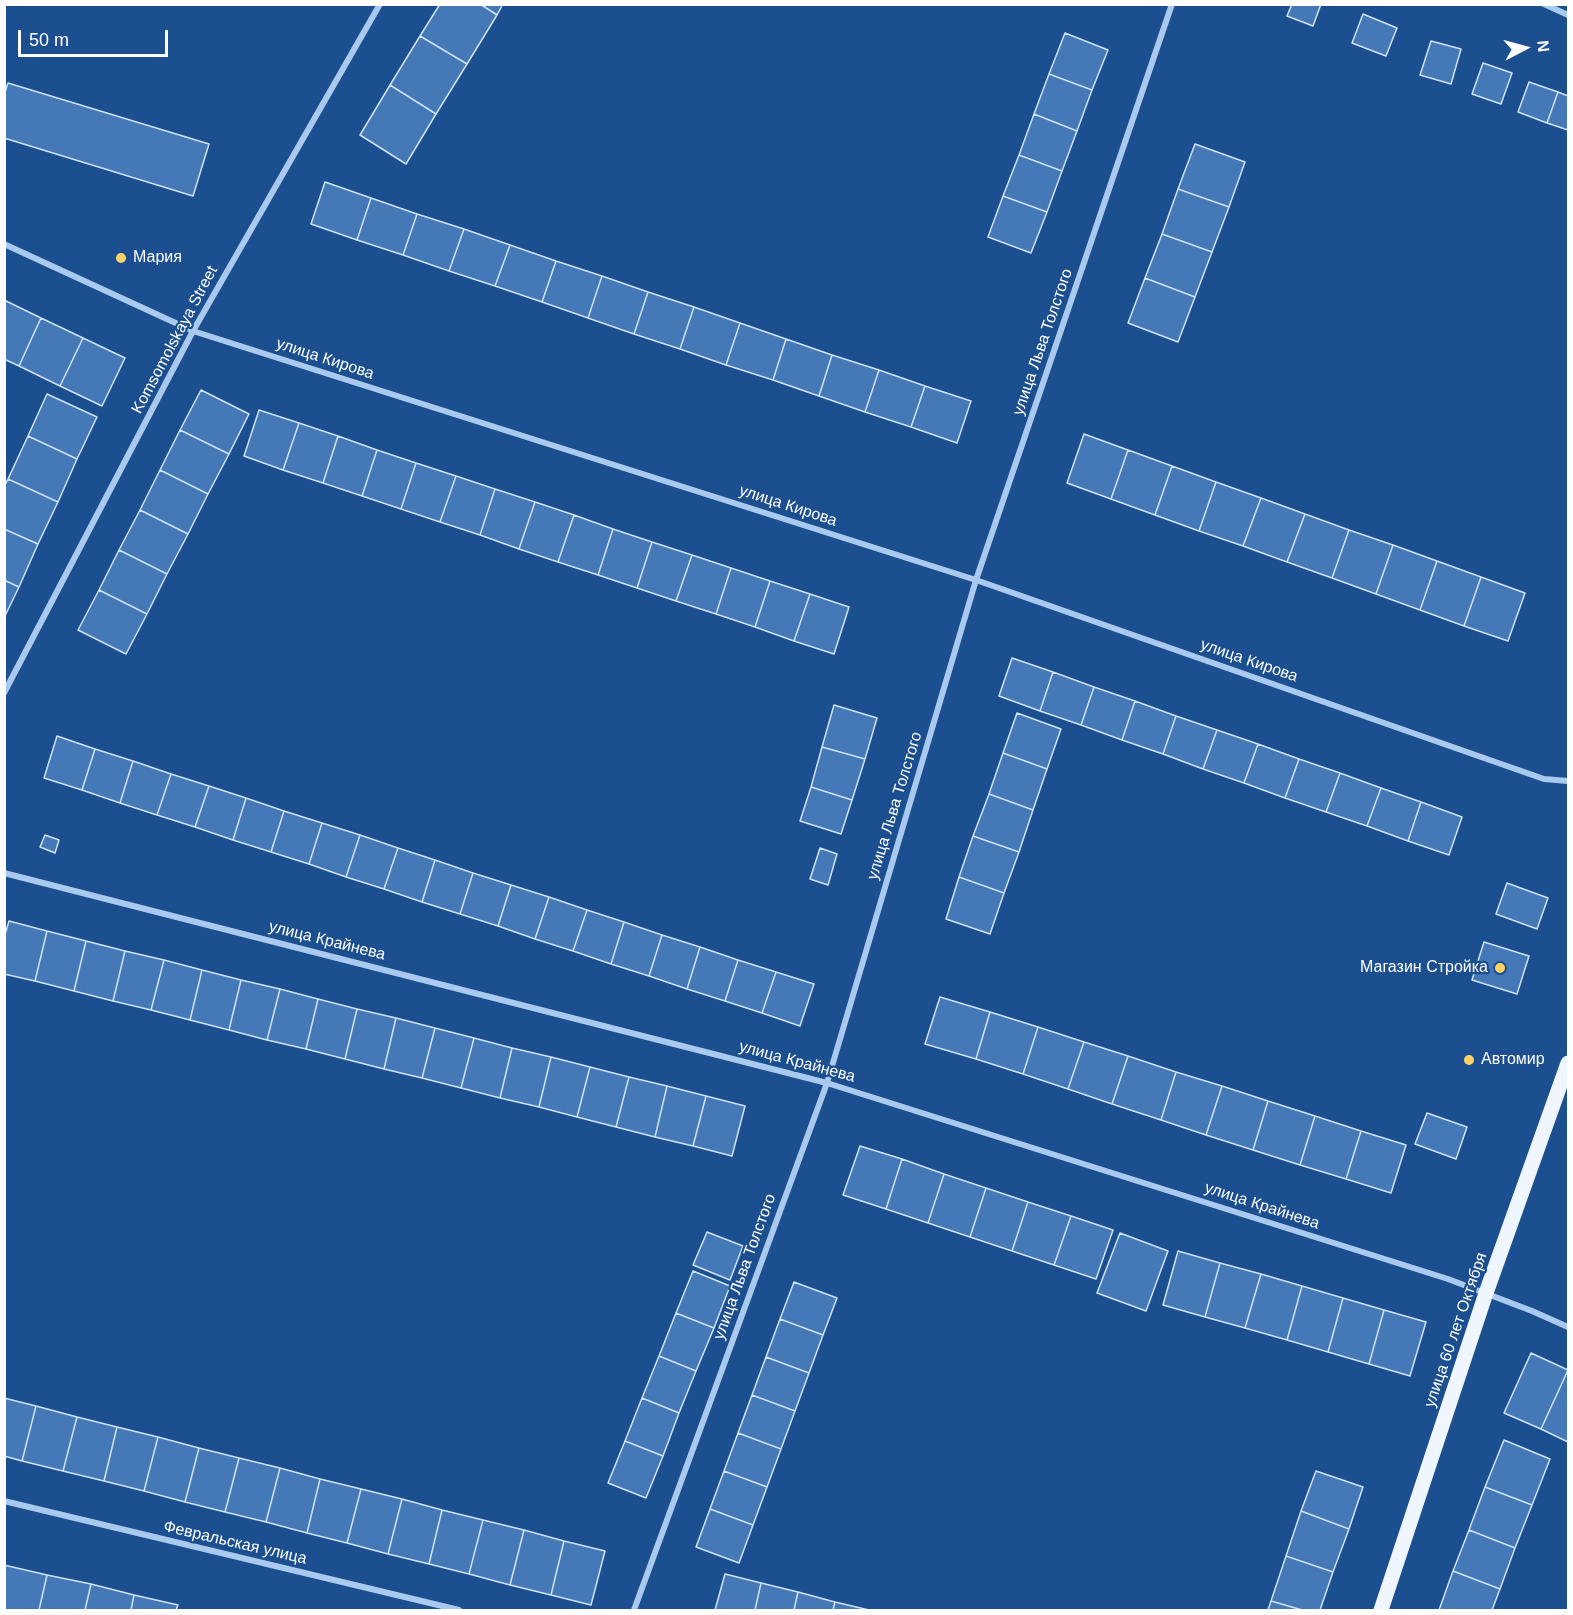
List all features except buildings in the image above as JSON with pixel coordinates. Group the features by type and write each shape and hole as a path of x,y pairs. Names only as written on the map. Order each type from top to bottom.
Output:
{"main road":[{"name":"улица 60 лет Октября","path":"1381,1611 1486,1293 1569,1063"}],"street":[{"name":"Komsomolskaya Street","path":"4,693 193,332 380,4"},
{"name":"улица Льва Толстого","path":"634,1611 827,1083 976,579 1172,4"},
{"path":"1544,4 1569,15"},
{"name":"улица Кирова","path":"4,244 193,332 976,579 1544,779 1569,781"},
{"name":"улица Крайнева","path":"4,873 827,1083 1486,1293 1569,1327"},
{"name":"Февральская улица","path":"4,1501 459,1611"}],"place":[{"name":"Мария","path":"121,258"},
{"name":"Магазин Стройка","path":"1500,968"},
{"name":"Автомир","path":"1469,1060"}]}
